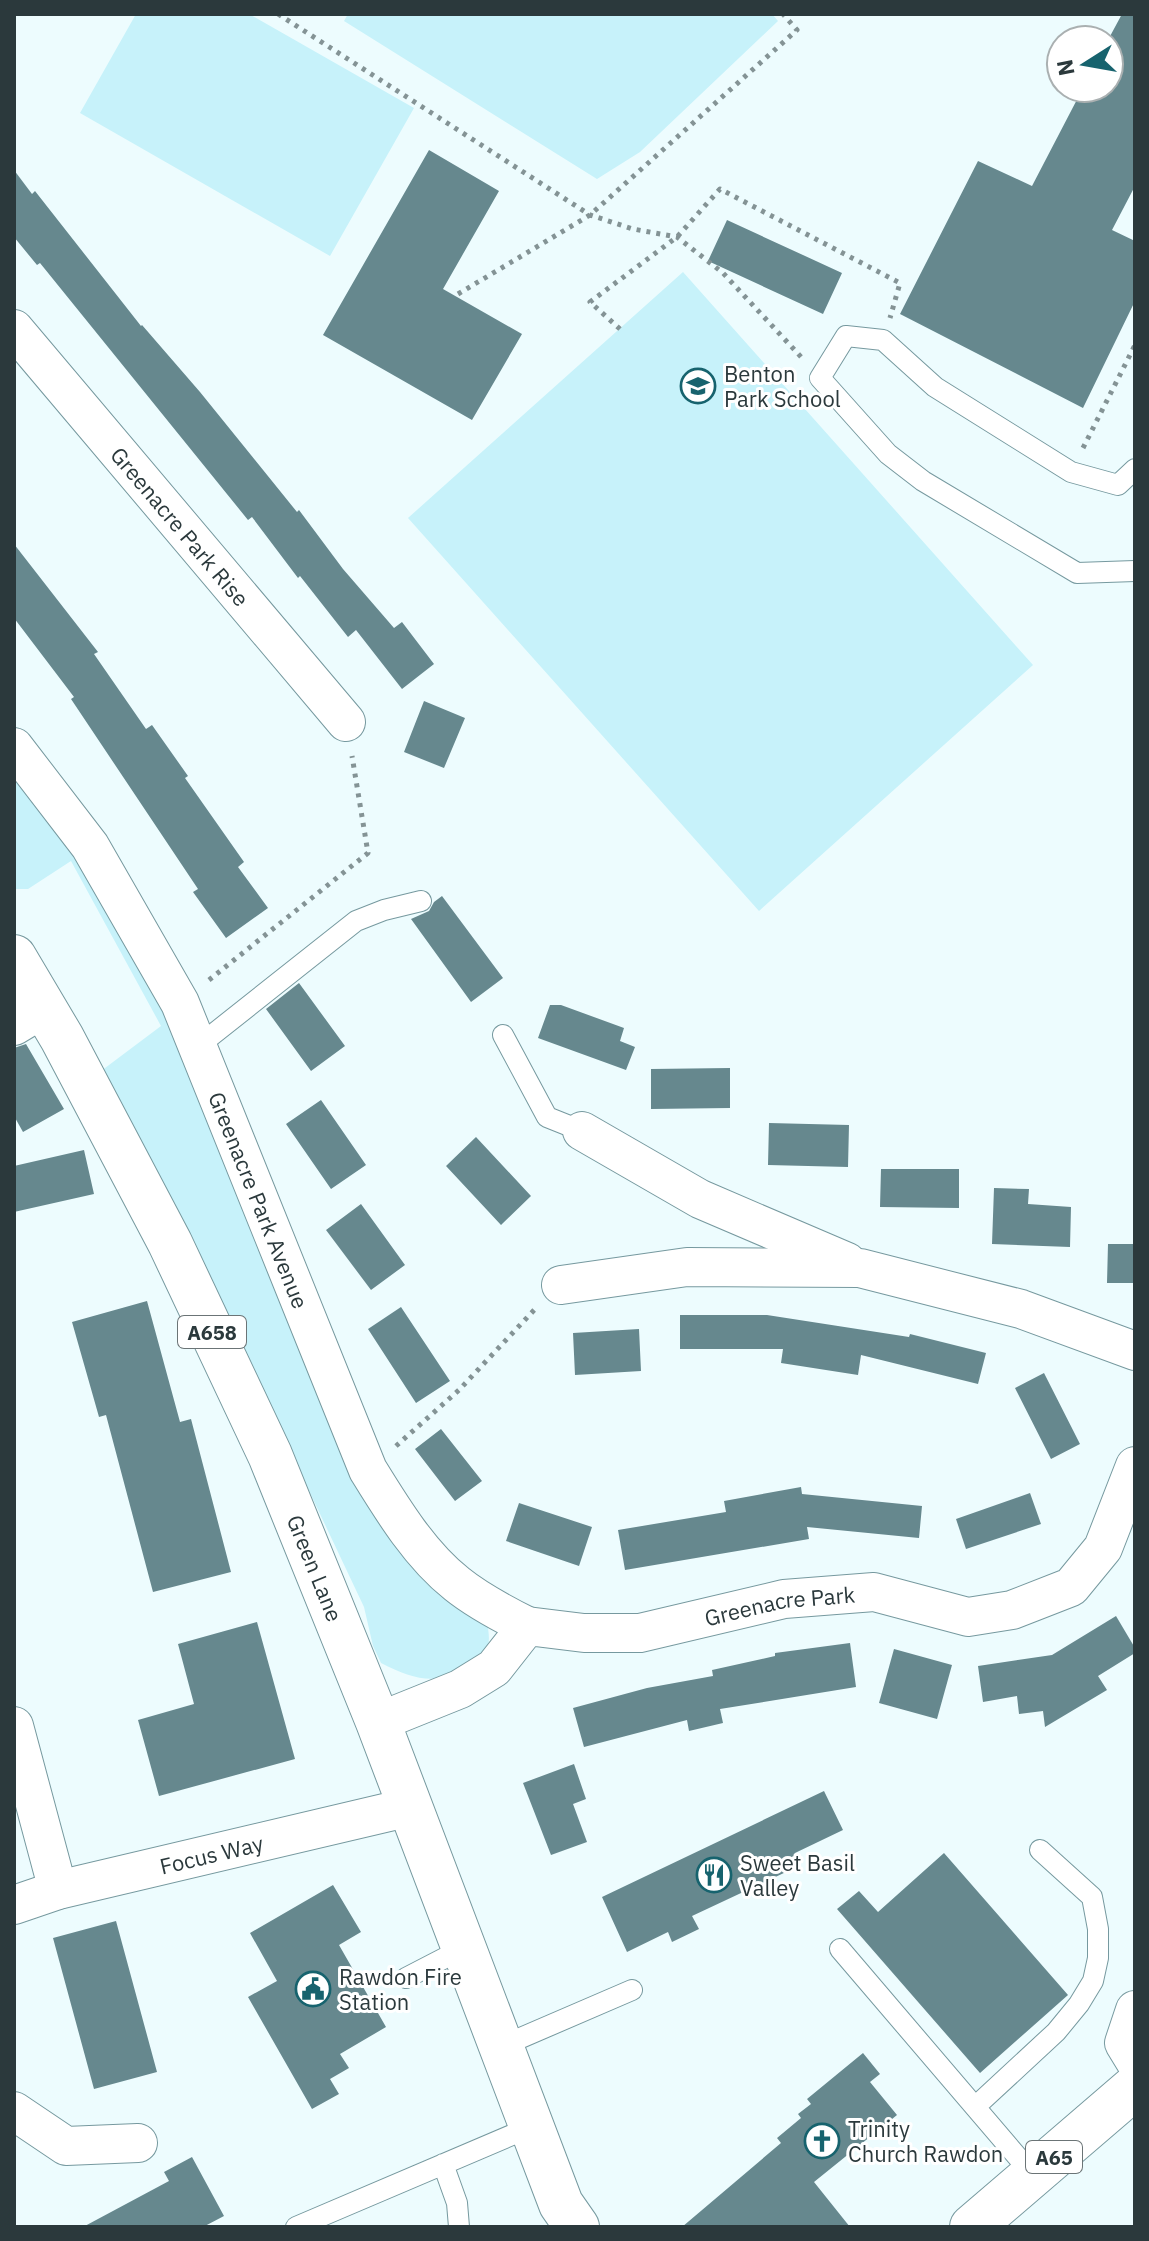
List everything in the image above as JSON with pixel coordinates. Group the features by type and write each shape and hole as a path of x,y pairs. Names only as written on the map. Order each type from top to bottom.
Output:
{"main road":[{"name":"Green Lane","path":"14,957 29,1017 170,1243 264,1441 378,1722 567,2219"},
{"name":"A65","path":"972,2227 1135,2087"}],"street":[{"name":"Greenacre Park Rise","path":"14,329 346,722"},
{"name":"Greenacre Park Avenue","path":"14,747 90,846 180,1003 368,1470 402,1525 455,1583 493,1609 527,1626"},
{"path":"582,1131 700,1199 860,1268 1021,1309 1135,1351"},
{"path":"550,1295 687,1267 860,1268"},
{"name":"Greenacre Park","path":"527,1626 584,1633 640,1633 784,1599 874,1592 968,1617 1012,1610 1071,1587 1103,1548 1135,1466"},
{"path":"378,1722 460,1689 494,1668 527,1626"},
{"path":"14,1726 58,1890"},
{"name":"Focus Way","path":"14,1905 58,1890 410,1807"},
{"path":"1135,2010 1124,2043 1135,2061"},
{"path":"14,2111 66,2146 138,2143"}],"lane":[{"path":"1135,469 1118,485 1071,472 935,387 883,340 846,336 820,378 888,454 923,481 1077,573 1135,571"},
{"path":"197,1047 356,921 421,901"},
{"path":"503,1035 547,1117 582,1131"},
{"path":"975,2107 1056,2032 1093,1981 1098,1958 1098,1929 1092,1897 1040,1850"},
{"path":"406,1978 464,1948"},
{"path":"840,1949 1033,2175"},
{"path":"502,2046 632,1990"},
{"path":"296,2227 533,2126"},
{"path":"443,2164 457,2203 459,2227"}],"path":[{"path":"278,14 590,215 633,229 677,237 723,273 820,378"},
{"path":"458,294 590,215 797,30 783,14"},
{"path":"620,329 590,302 677,237 720,189 900,283 883,340"},
{"path":"1071,472 1135,345"},
{"path":"180,1003 368,853 357,788"},
{"path":"368,1470 459,1390 550,1295"}],"shaded area":[{"path":"136,14 249,14 414,108 330,256 80,113"},
{"path":"348,14 772,14 778,21 640,152 597,179 344,21"},
{"path":"683,272 1033,665 759,911 408,518"},
{"path":"14,772 80,857 148,977 334,1415 487,1622 489,1642 485,1651 459,1672 426,1679 381,1663 373,1646 364,1607 294,1459 101,1071 161,1026 71,861 28,889 14,889"}],"building":[{"path":"1122,14 1135,14 1135,186 1112,230 1135,241 1135,301 1083,408 900,314 978,161 1032,186 1075,104 1125,104 1125,24 1117,24"},
{"path":"429,150 499,191 443,289 522,334 472,420 323,335"},
{"path":"14,170 32,194 35,191 141,326 200,392 297,512 299,510 343,569 394,628 402,622 434,664 402,689 356,630 348,637 252,517 248,520 40,263 37,265 14,237"},
{"path":"727,220 842,273 823,314 708,261"},
{"path":"14,544 98,652 94,654 146,729 152,725 244,862 238,867 268,908 226,938 193,892 198,889 71,699 74,697 14,618"},
{"path":"424,701 465,718 444,768 404,752"},
{"path":"442,896 503,978 471,1002 411,919 429,911"},
{"path":"299,983 345,1046 311,1071 266,1009"},
{"path":"550,1005 561,1005 624,1028 620,1041 635,1047 626,1070 538,1038"},
{"path":"26,1044 64,1109 23,1132 14,1116 14,1048"},
{"path":"730,1068 730,1108 651,1109 651,1069"},
{"path":"321,1100 366,1165 331,1189 286,1124"},
{"path":"769,1123 849,1125 848,1167 768,1165"},
{"path":"476,1137 531,1196 501,1225 446,1166"},
{"path":"84,1150 94,1194 14,1212 14,1166"},
{"path":"881,1169 959,1169 959,1208 880,1207"},
{"path":"994,1188 1029,1189 1028,1204 1071,1207 1070,1247 992,1244"},
{"path":"361,1204 405,1265 371,1290 326,1230"},
{"path":"1108,1244 1135,1244 1135,1283 1107,1283"},
{"path":"147,1301 180,1422 191,1419 231,1572 153,1592 106,1415 99,1417 72,1322"},
{"path":"401,1307 450,1381 416,1403 368,1329"},
{"path":"680,1315 767,1315 909,1337 910,1334 986,1353 978,1384 861,1355 858,1375 781,1363 783,1349 680,1349"},
{"path":"639,1329 641,1371 575,1375 573,1333"},
{"path":"1044,1373 1080,1444 1051,1459 1015,1388"},
{"path":"441,1429 482,1481 455,1501 415,1449"},
{"path":"801,1487 802,1494 922,1506 919,1538 807,1527 809,1539 625,1570 618,1530 726,1512 724,1501"},
{"path":"1030,1493 1041,1524 966,1549 956,1519"},
{"path":"519,1503 592,1527 579,1566 506,1541"},
{"path":"1116,1616 1135,1653 1098,1676 1107,1690 1045,1727 1043,1711 1019,1714 1017,1696 983,1702 978,1666 1052,1655"},
{"path":"257,1622 295,1759 159,1796 138,1720 194,1704 178,1644"},
{"path":"850,1643 856,1687 720,1709 723,1723 689,1731 687,1720 584,1747 573,1708 647,1688 713,1676 712,1670 775,1656 775,1653"},
{"path":"894,1649 952,1665 937,1719 879,1703"},
{"path":"574,1764 586,1799 573,1804 587,1842 551,1855 523,1783"},
{"name":"Sweet Basil Valley","path":"824,1791 843,1830 795,1853 801,1865 692,1916 699,1929 672,1942 668,1932 627,1952 602,1897"},
{"path":"944,1853 1068,1995 980,2073 837,1909 859,1891 878,1912"},
{"name":"Rawdon Fire Station","path":"333,1885 361,1932 339,1945 386,2027 340,2054 349,2068 330,2079 339,2094 312,2109 248,1997 277,1981 250,1933"},
{"path":"116,1921 157,2072 94,2089 53,1938"},
{"name":"Trinity Church Rawdon","path":"863,2053 880,2074 870,2082 897,2115 814,2182 850,2227 682,2227 781,2143 777,2138 801,2118 798,2114 811,2104 807,2099"},
{"path":"192,2157 224,2216 203,2227 83,2227 169,2181 164,2172"}],"place":[{"name":"Benton Park School","path":"698,386"},
{"name":"Sweet Basil Valley","path":"714,1875"},
{"name":"Rawdon Fire Station","path":"313,1989"},
{"name":"Trinity Church Rawdon","path":"822,2141"}]}
